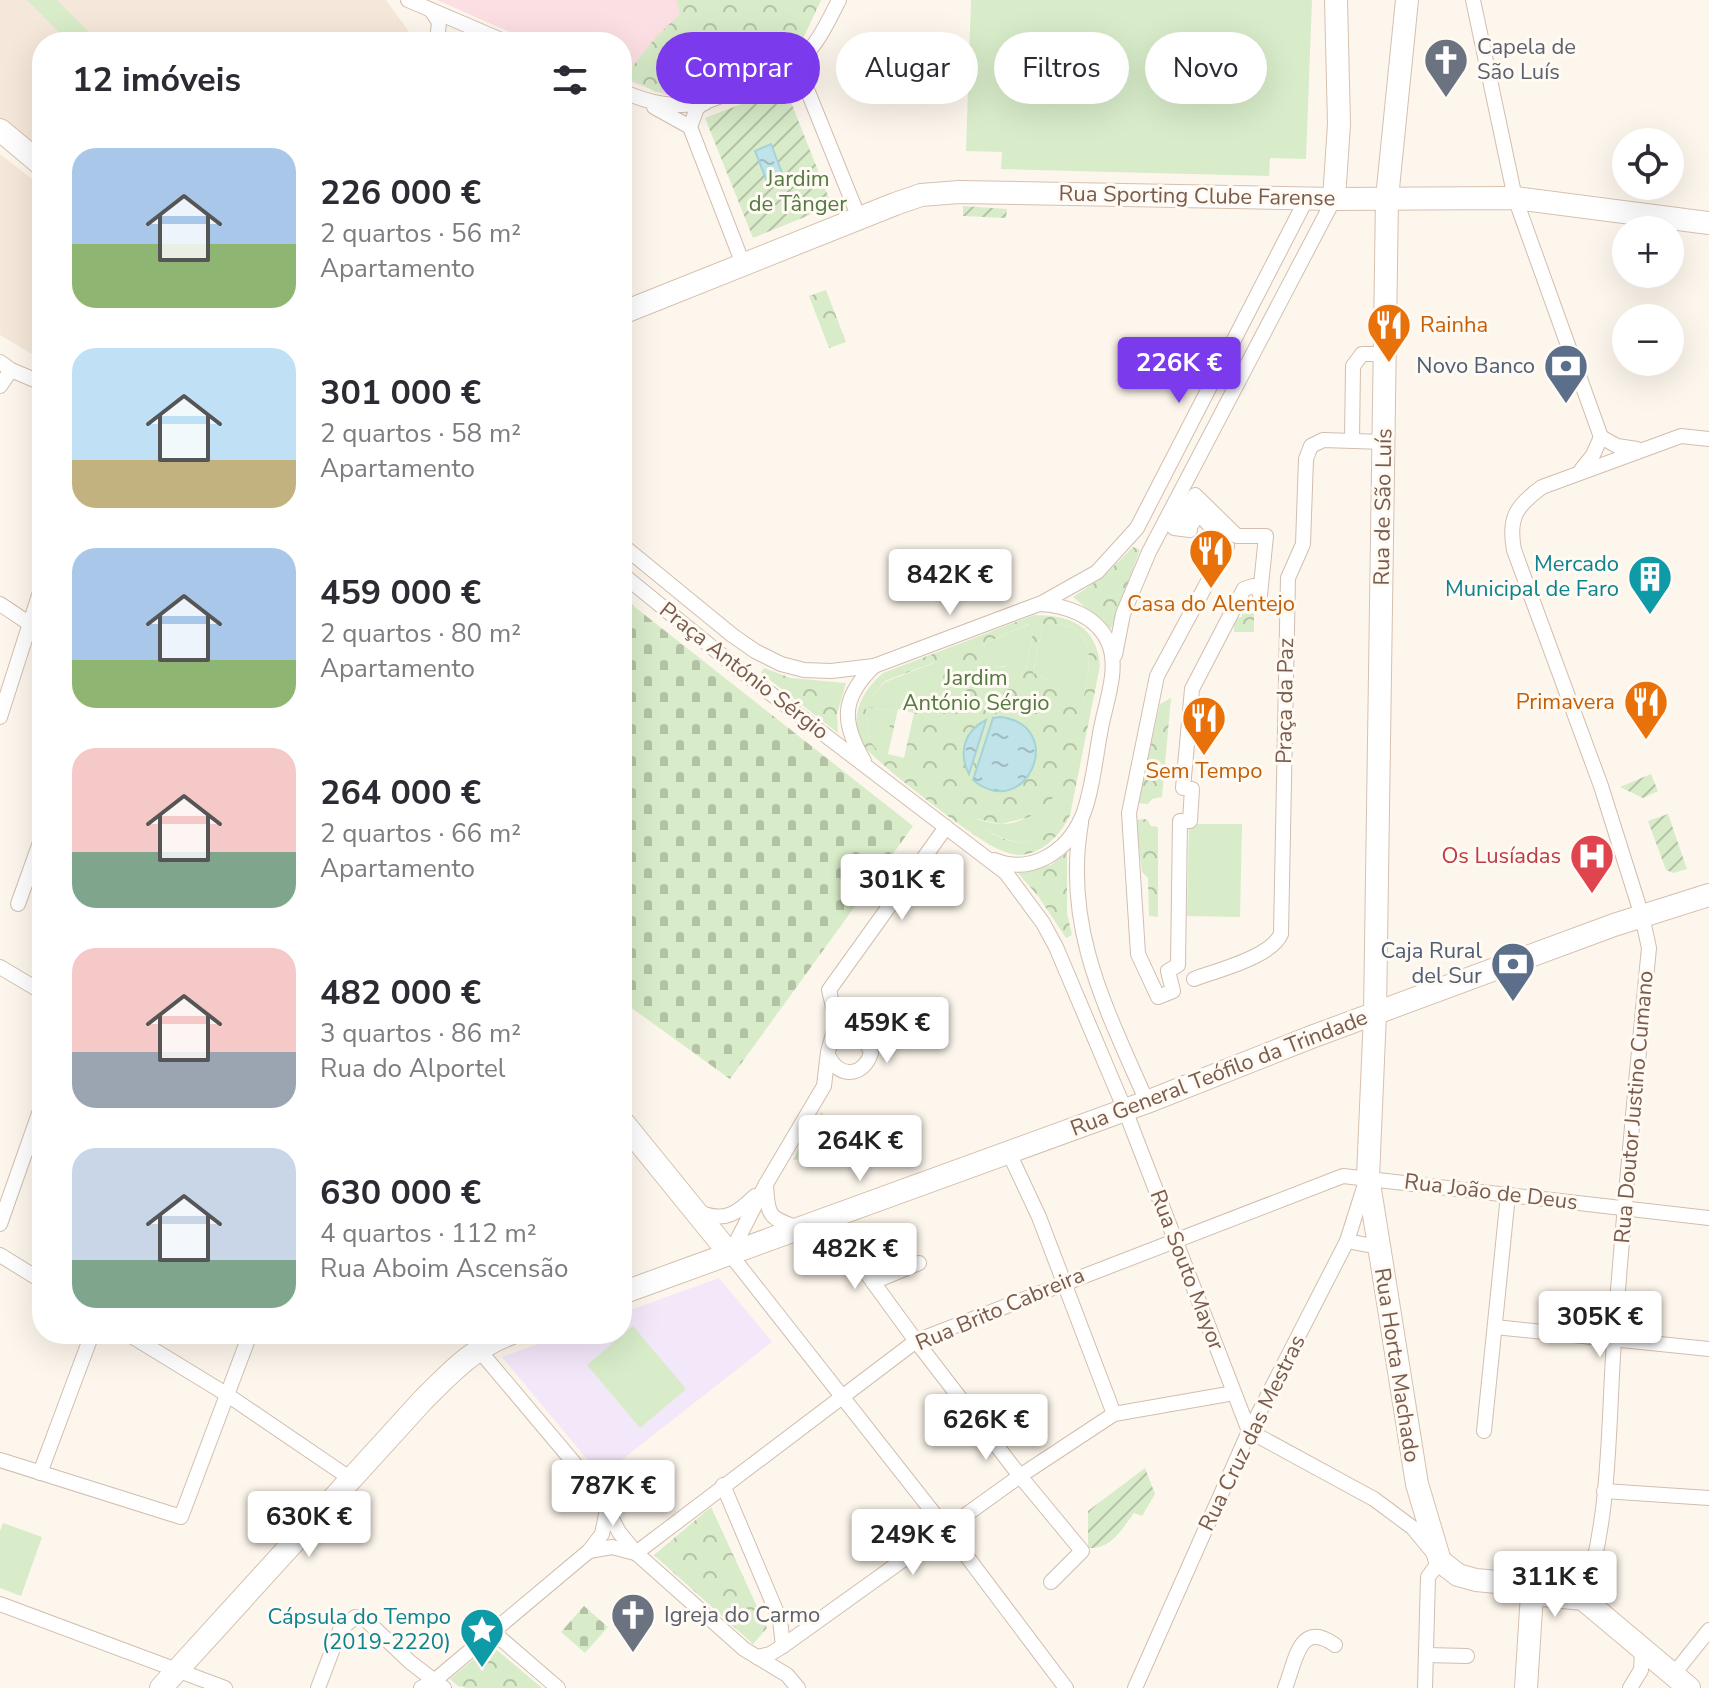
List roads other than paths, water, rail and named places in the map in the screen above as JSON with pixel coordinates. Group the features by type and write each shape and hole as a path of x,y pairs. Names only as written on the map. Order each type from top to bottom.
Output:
{"street":[{"path":"408,0 482,32"},
{"path":"820,36 839,0"},
{"path":"1334,199 1339,124 1336,0"},
{"name":"Rua de São Luís","path":"1375,1014 1387,198 1407,0"},
{"path":"1473,0 1515,198 1601,437 1627,450 1646,449"},
{"path":"431,10 439,22 440,32"},
{"path":"454,32 462,24"},
{"path":"632,95 690,127 743,264"},
{"path":"643,100 656,103"},
{"path":"660,104 687,104"},
{"path":"690,127 697,108 702,104"},
{"path":"813,104 859,218"},
{"path":"0,130 32,157"},
{"name":"Rua Sporting Clube Farense","path":"632,309 921,195 959,192 1334,199 1515,198 1709,223"},
{"name":"Praça António Sérgio","path":"632,553 755,651 781,664 804,670 831,671 874,666 1039,604 1097,572 1137,528 1307,198"},
{"name":"Praça António Sérgio","path":"1147,1102 1089,962 1080,926 1076,855 1123,614 1149,552 1334,199"},
{"path":"1352,440 1353,366 1362,354 1384,354"},
{"path":"0,386 6,366 32,378"},
{"name":"Rua Doutor Justino Cumano","path":"1583,1599 1594,1566 1604,1491 1624,1209 1649,948 1601,786 1514,550 1511,532 1514,515 1524,500 1542,487 1681,436 1709,439"},
{"path":"1574,475 1586,466 1601,437"},
{"name":"Praça da Paz","path":"1194,979 1265,952 1277,943 1281,934 1288,578 1303,544 1306,459 1311,446 1323,440 1384,442"},
{"path":"1195,495 1237,536 1266,536 1265,554 1260,595 1253,586 1244,589 1192,689 1183,788 1192,789 1190,821 1180,821 1178,965 1168,971 1173,991 1158,997 1138,954 1129,813 1157,676 1227,546 1203,518 1205,514 1199,511 1192,515 1195,519 1188,524 1190,530 1174,528 1195,495"},
{"name":"Praça António Sérgio","path":"632,582 741,671 1008,876 1043,923 1056,947 1125,1110"},
{"path":"0,604 32,625"},
{"path":"1039,604 1060,604 1093,622 1105,637 1114,663"},
{"path":"0,717 32,638"},
{"name":"Praça António Sérgio","path":"867,767 855,745 847,710 859,681 874,666"},
{"name":"Praça António Sérgio","path":"986,857 1005,865 1022,866 1042,861 1063,847 1082,817"},
{"path":"730,1254 766,1184 824,1086 833,1038 834,1011 829,990 946,827"},
{"path":"18,904 32,865"},
{"name":"Rua General Teófilo da Trindade","path":"632,1289 1147,1102 1642,916 1709,895"},
{"path":"0,967 32,986"},
{"path":"824,1086 860,1070 871,1053 869,1044 861,1034 834,1011"},
{"name":"Rua Horta Machado","path":"1375,1014 1368,1177 1417,1484 1440,1561"},
{"path":"833,1038 851,1030 861,1034"},
{"path":"829,1057 840,1071 860,1070"},
{"name":"Rua Souto Mayor","path":"1125,1110 1249,1431"},
{"path":"0,1224 32,1133"},
{"path":"632,1133 947,1530 1066,1688"},
{"path":"1009,1153 1036,1210 1114,1414"},
{"name":"Rua Brito Cabreira","path":"636,1553 916,1341 1343,1176 1368,1177"},
{"name":"Rua João de Deus","path":"1368,1177 1709,1218"},
{"name":"Rua Cruz das Mestras","path":"1136,1688 1249,1431 1347,1241 1368,1177"},
{"path":"693,1209 713,1218 730,1215 743,1207 766,1184"},
{"path":"766,1184 768,1211 774,1220 800,1228"},
{"path":"1484,1431 1508,1195"},
{"path":"827,1219 916,1341 1082,1551 1051,1582"},
{"path":"1347,1241 1378,1247"},
{"path":"0,1255 32,1275"},
{"path":"873,1282 919,1263"},
{"path":"1495,1327 1709,1349"},
{"path":"40,1473 88,1344"},
{"path":"144,1344 226,1394 351,1479"},
{"path":"0,1460 181,1517 246,1344"},
{"path":"161,1688 423,1400 465,1360 470,1344"},
{"path":"473,1344 596,1489 619,1532 636,1553 744,1649 787,1675 798,1688"},
{"path":"757,1657 783,1646 1020,1476 1114,1414 1234,1393"},
{"path":"1249,1431 1393,1512 1413,1528 1440,1561 1458,1575 1518,1584 1532,1594 1583,1599 1681,1682 1709,1630"},
{"path":"1393,1512 1407,1507 1414,1499 1417,1484"},
{"path":"723,1485 780,1620 783,1646"},
{"path":"1604,1491 1709,1498"},
{"path":"318,1688 340,1630 355,1617 365,1619 433,1686 589,1551 602,1534 607,1510"},
{"path":"589,1551 612,1547 636,1553"},
{"path":"1425,1688 1428,1577 1440,1561"},
{"path":"1526,1688 1532,1594"},
{"path":"0,1604 225,1688"},
{"path":"493,1632 558,1688"},
{"path":"1285,1688 1308,1637 1324,1637 1335,1645"},
{"path":"1630,1688 1641,1670 1642,1651"},
{"path":"1426,1655 1467,1656"}],"water":[{"path":"771,144 782,173 766,179 755,151"},
{"path":"1000,717 1021,724 1032,736 1036,752 1032,768 1023,782 1009,790 992,790 973,780 993,718"},
{"path":"986,720 969,774 964,758 965,743 973,730"}],"place":[{"name":"Capela de São Luís","path":"1446,99"},
{"name":"Rainha","path":"1389,364"},
{"name":"Novo Banco","path":"1566,405"},
{"name":"Casa do Alentejo","path":"1211,590"},
{"name":"Mercado Municipal de Faro","path":"1650,616"},
{"name":"Primavera","path":"1646,741"},
{"name":"Sem Tempo","path":"1204,757"},
{"name":"Os Lusíadas","path":"1592,895"},
{"name":"Caja Rural del Sur","path":"1513,1003"},
{"name":"Igreja do Carmo","path":"633,1654"},
{"name":"Cápsula do Tempo (2019-2220)","path":"482,1669"}],"park label":[{"name":"Jardim de Tânger","path":"798,192"},
{"name":"Jardim António Sérgio","path":"976,690"}]}
